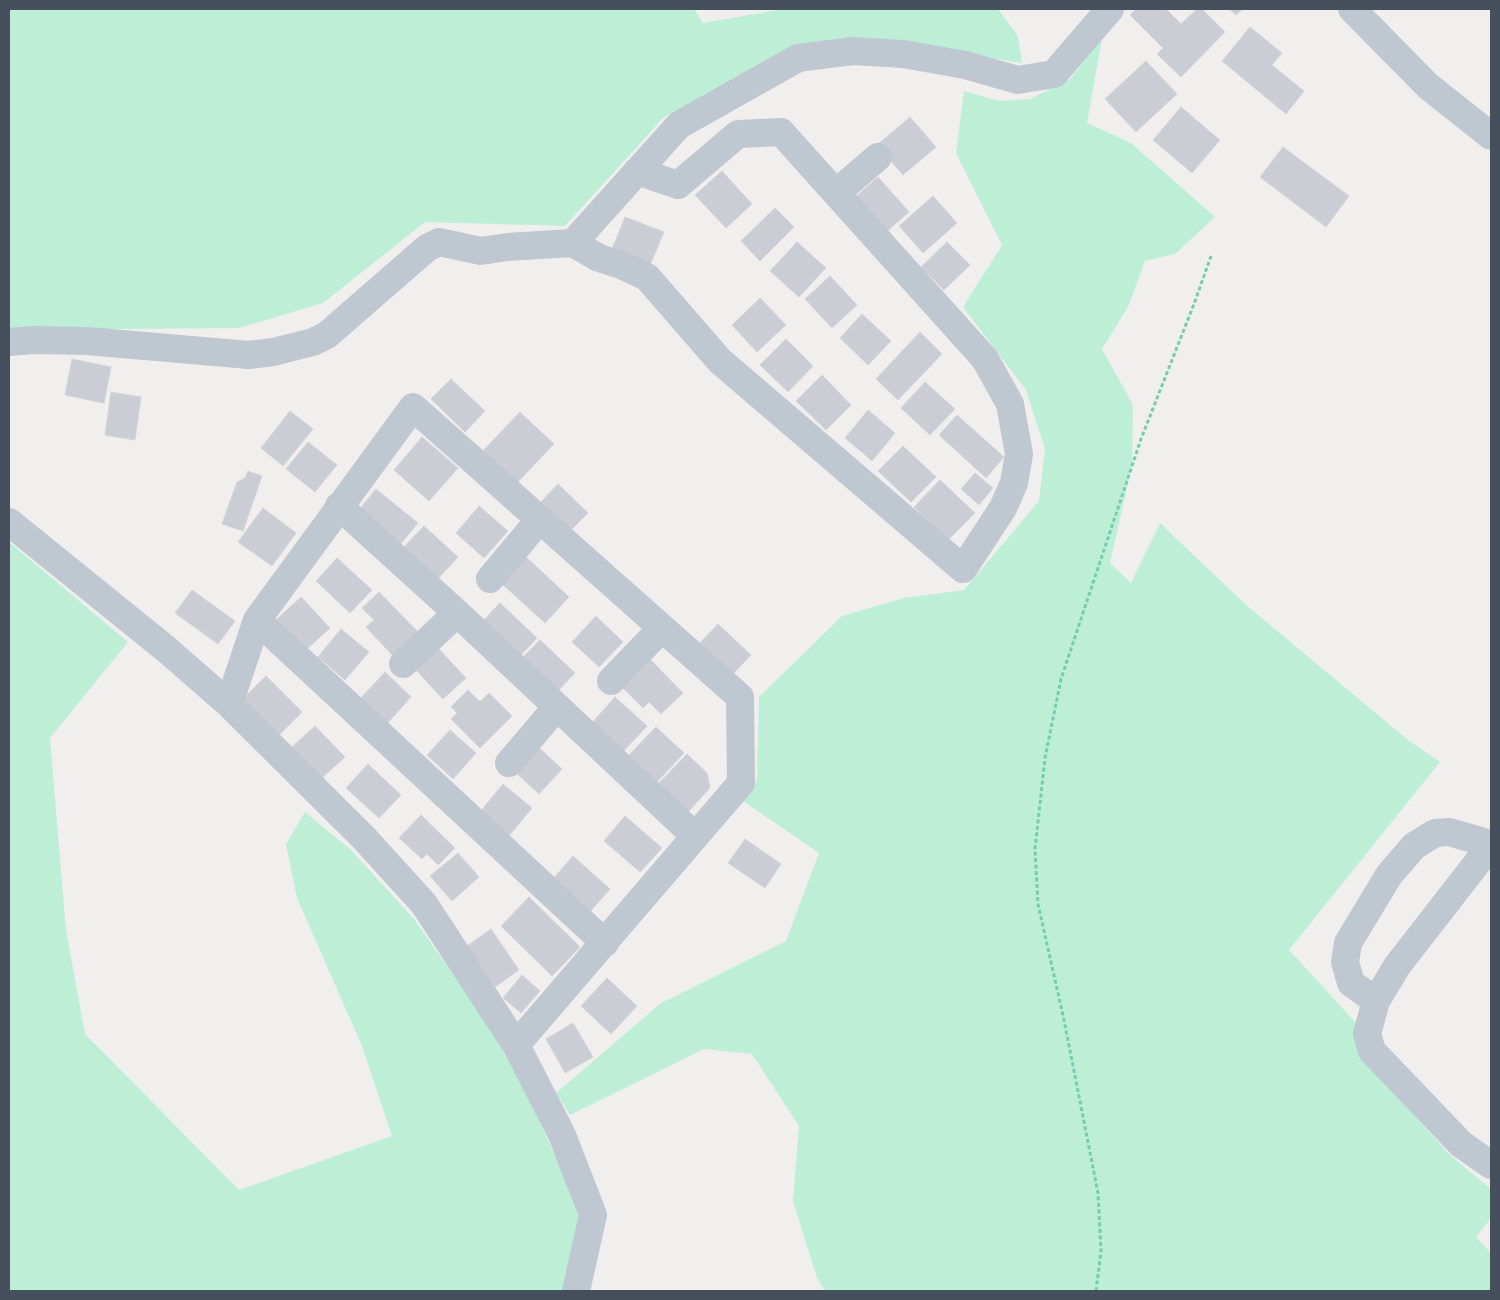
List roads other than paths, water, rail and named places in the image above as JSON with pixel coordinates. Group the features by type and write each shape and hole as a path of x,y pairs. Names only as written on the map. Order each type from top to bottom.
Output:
{"street":[{"path":"573,243 679,126 798,58 853,51 903,54 965,65 1018,80 1054,74 1110,9"},
{"path":"1352,9 1428,86 1491,136"},
{"path":"9,342 33,340 86,341 249,355 273,352 313,342 327,335 427,248 439,242 481,251 507,247 573,243 599,258 621,265 647,277 720,361 963,570 1004,508 1014,482 1019,454 1010,404 985,358 781,132 738,134 678,185 637,171"},
{"path":"836,193 878,157"},
{"path":"229,704 258,620 413,406 740,697 740,783 605,943 516,1044"},
{"path":"339,506 457,613 556,708 695,836"},
{"path":"490,579 540,519"},
{"path":"9,522 166,649 229,704 364,838 424,904 516,1044 562,1135 593,1215 576,1291"},
{"path":"402,664 457,613"},
{"path":"258,620 605,943"},
{"path":"611,681 662,628"},
{"path":"509,763 556,708"},
{"path":"1376,1001 1351,983 1345,962 1348,943 1389,875 1414,846 1435,833 1449,832 1491,844 1397,966 1376,1001 1367,1034 1372,1052 1460,1144 1491,1165"}]}
